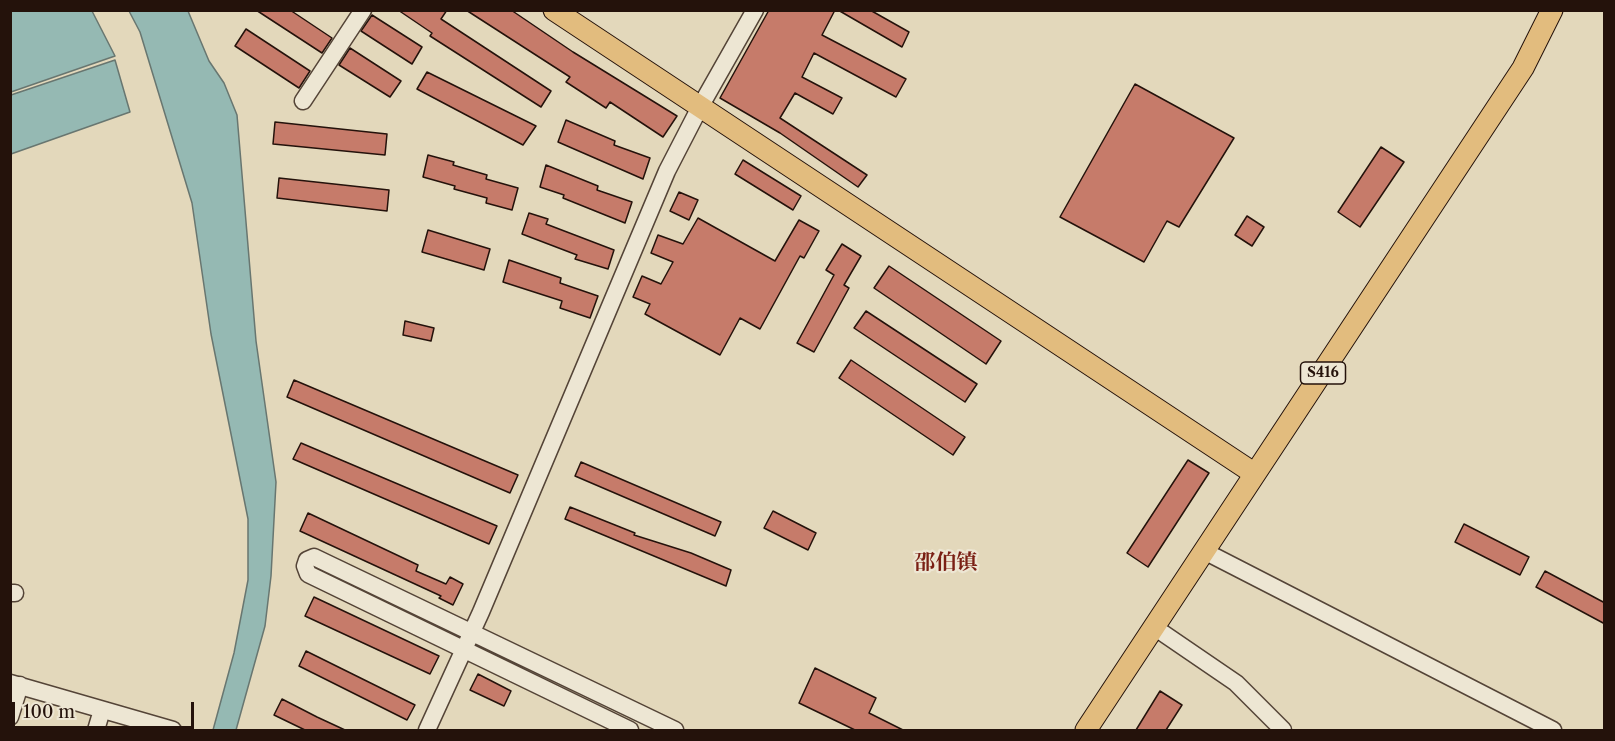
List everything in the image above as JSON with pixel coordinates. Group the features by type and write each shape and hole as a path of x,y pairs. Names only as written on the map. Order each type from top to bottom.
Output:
{"main road":[{"path":"554,10 1255,474"},
{"name":"S416","path":"1086,730 1523,68 1552,10"}],"street":[{"path":"303,101 363,10"},
{"path":"427,730 472,633 667,171 755,10"},
{"path":"1204,551 1553,730"},
{"path":"630,730 308,574 304,566 306,560 314,557 675,730"},
{"path":"1154,627 1236,684 1283,730"},
{"path":"10,717 15,684 173,730"},
{"path":"96,730 102,710"}],"water":[{"path":"10,11 92,11 115,56 11,92"},
{"path":"129,11 188,11 209,61 224,83 237,115 256,341 276,482 271,576 265,626 236,730 213,730 234,653 248,580 248,519 211,334 192,203 140,32"},
{"path":"115,60 130,112 11,154 11,95"}],"building":[{"path":"256,10 290,10 332,38 322,53"},
{"path":"398,10 447,10 441,19 551,91 541,107 430,36 432,33"},
{"path":"466,10 511,10 573,52 677,116 663,137 610,102 606,108 566,82 570,77"},
{"path":"769,10 835,10 822,35 906,79 896,97 814,53 802,77 842,98 833,114 795,93 780,118 867,175 858,187 780,133 720,98"},
{"path":"838,10 870,10 909,32 902,47"},
{"path":"372,15 422,47 412,64 361,31"},
{"path":"246,29 310,71 299,88 235,46"},
{"path":"350,48 401,81 390,97 339,65"},
{"path":"427,72 536,126 523,145 417,89"},
{"path":"1135,84 1234,138 1179,227 1167,221 1144,262 1060,217"},
{"path":"566,120 615,141 614,145 650,158 643,179 558,142"},
{"path":"275,122 387,134 385,155 273,144"},
{"path":"1381,147 1404,162 1360,227 1338,212"},
{"path":"428,155 487,175 486,179 518,188 512,210 486,203 487,198 454,189 455,186 423,177"},
{"path":"743,160 801,196 793,210 735,174"},
{"path":"546,165 598,186 597,190 632,202 625,223 563,198 564,195 540,187"},
{"path":"279,178 389,190 387,211 277,198"},
{"path":"679,192 698,200 689,220 670,211"},
{"path":"529,213 548,219 546,224 614,250 608,269 575,259 577,255 522,234"},
{"path":"1247,216 1264,227 1252,246 1235,235"},
{"path":"698,218 775,261 799,220 819,231 804,258 800,256 760,329 740,318 720,355 645,314 650,304 633,297 642,276 661,284 673,262 651,253 658,235 683,244"},
{"path":"428,230 490,249 484,270 422,252"},
{"path":"842,244 861,256 844,285 849,288 814,352 797,343 834,275 826,270"},
{"path":"509,260 561,278 560,283 598,296 590,318 560,308 562,301 503,282"},
{"path":"889,266 1001,341 986,364 874,288"},
{"path":"866,311 977,384 965,402 854,328"},
{"path":"405,321 434,328 431,341 403,335"},
{"path":"851,360 965,437 953,455 839,378"},
{"path":"294,380 518,475 510,493 287,397"},
{"path":"301,443 497,526 489,544 293,459"},
{"path":"1188,460 1209,473 1148,567 1127,553"},
{"path":"581,462 721,522 715,536 575,476"},
{"path":"570,507 635,533 634,535 691,553 731,570 726,586 565,519"},
{"path":"773,511 816,533 808,550 764,528"},
{"path":"308,513 418,565 416,571 446,584 450,577 463,584 453,605 439,598 441,596 300,531"},
{"path":"1464,524 1529,557 1520,575 1455,542"},
{"path":"1545,571 1605,603 1605,624 1536,587"},
{"path":"314,597 439,656 430,674 305,616"},
{"path":"306,651 415,705 407,720 299,666"},
{"path":"815,668 876,698 869,713 903,730 855,730 799,703"},
{"path":"478,674 511,691 504,706 470,690"},
{"path":"1160,691 1182,705 1166,730 1136,730"},
{"path":"282,699 345,730 305,730 274,715"}],"district":[{"name":"邵伯镇","path":"946,563"}]}
